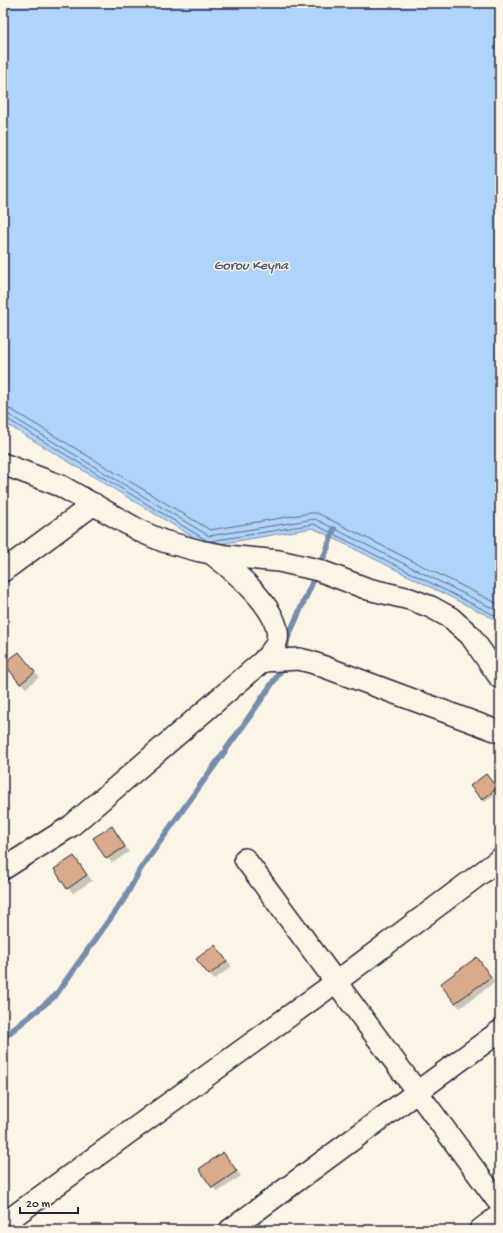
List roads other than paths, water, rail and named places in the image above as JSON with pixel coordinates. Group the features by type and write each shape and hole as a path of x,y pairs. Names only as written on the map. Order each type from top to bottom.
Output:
{"street":[{"path":"3,464 61,486 142,532 163,541 210,553 279,561 318,570 368,589 410,599 431,607 451,618 470,635 500,678"},
{"path":"3,571 94,504"},
{"path":"3,870 70,826 263,661 274,649 277,639 276,628 268,609 242,579 210,553"},
{"path":"263,661 299,659 312,662 500,732"},
{"path":"3,1224 336,982 500,858"},
{"path":"245,859 500,1204"},
{"path":"230,1230 500,1031"},
{"path":"480,1230 500,1215"}],"water":[{"name":"Gorou Keyna","path":"3,3 500,3 500,622 313,528 208,546 3,422"}],"waterway":[{"path":"3,1038 55,996 124,899 141,868 280,672 288,637 326,552 334,529"}]}
